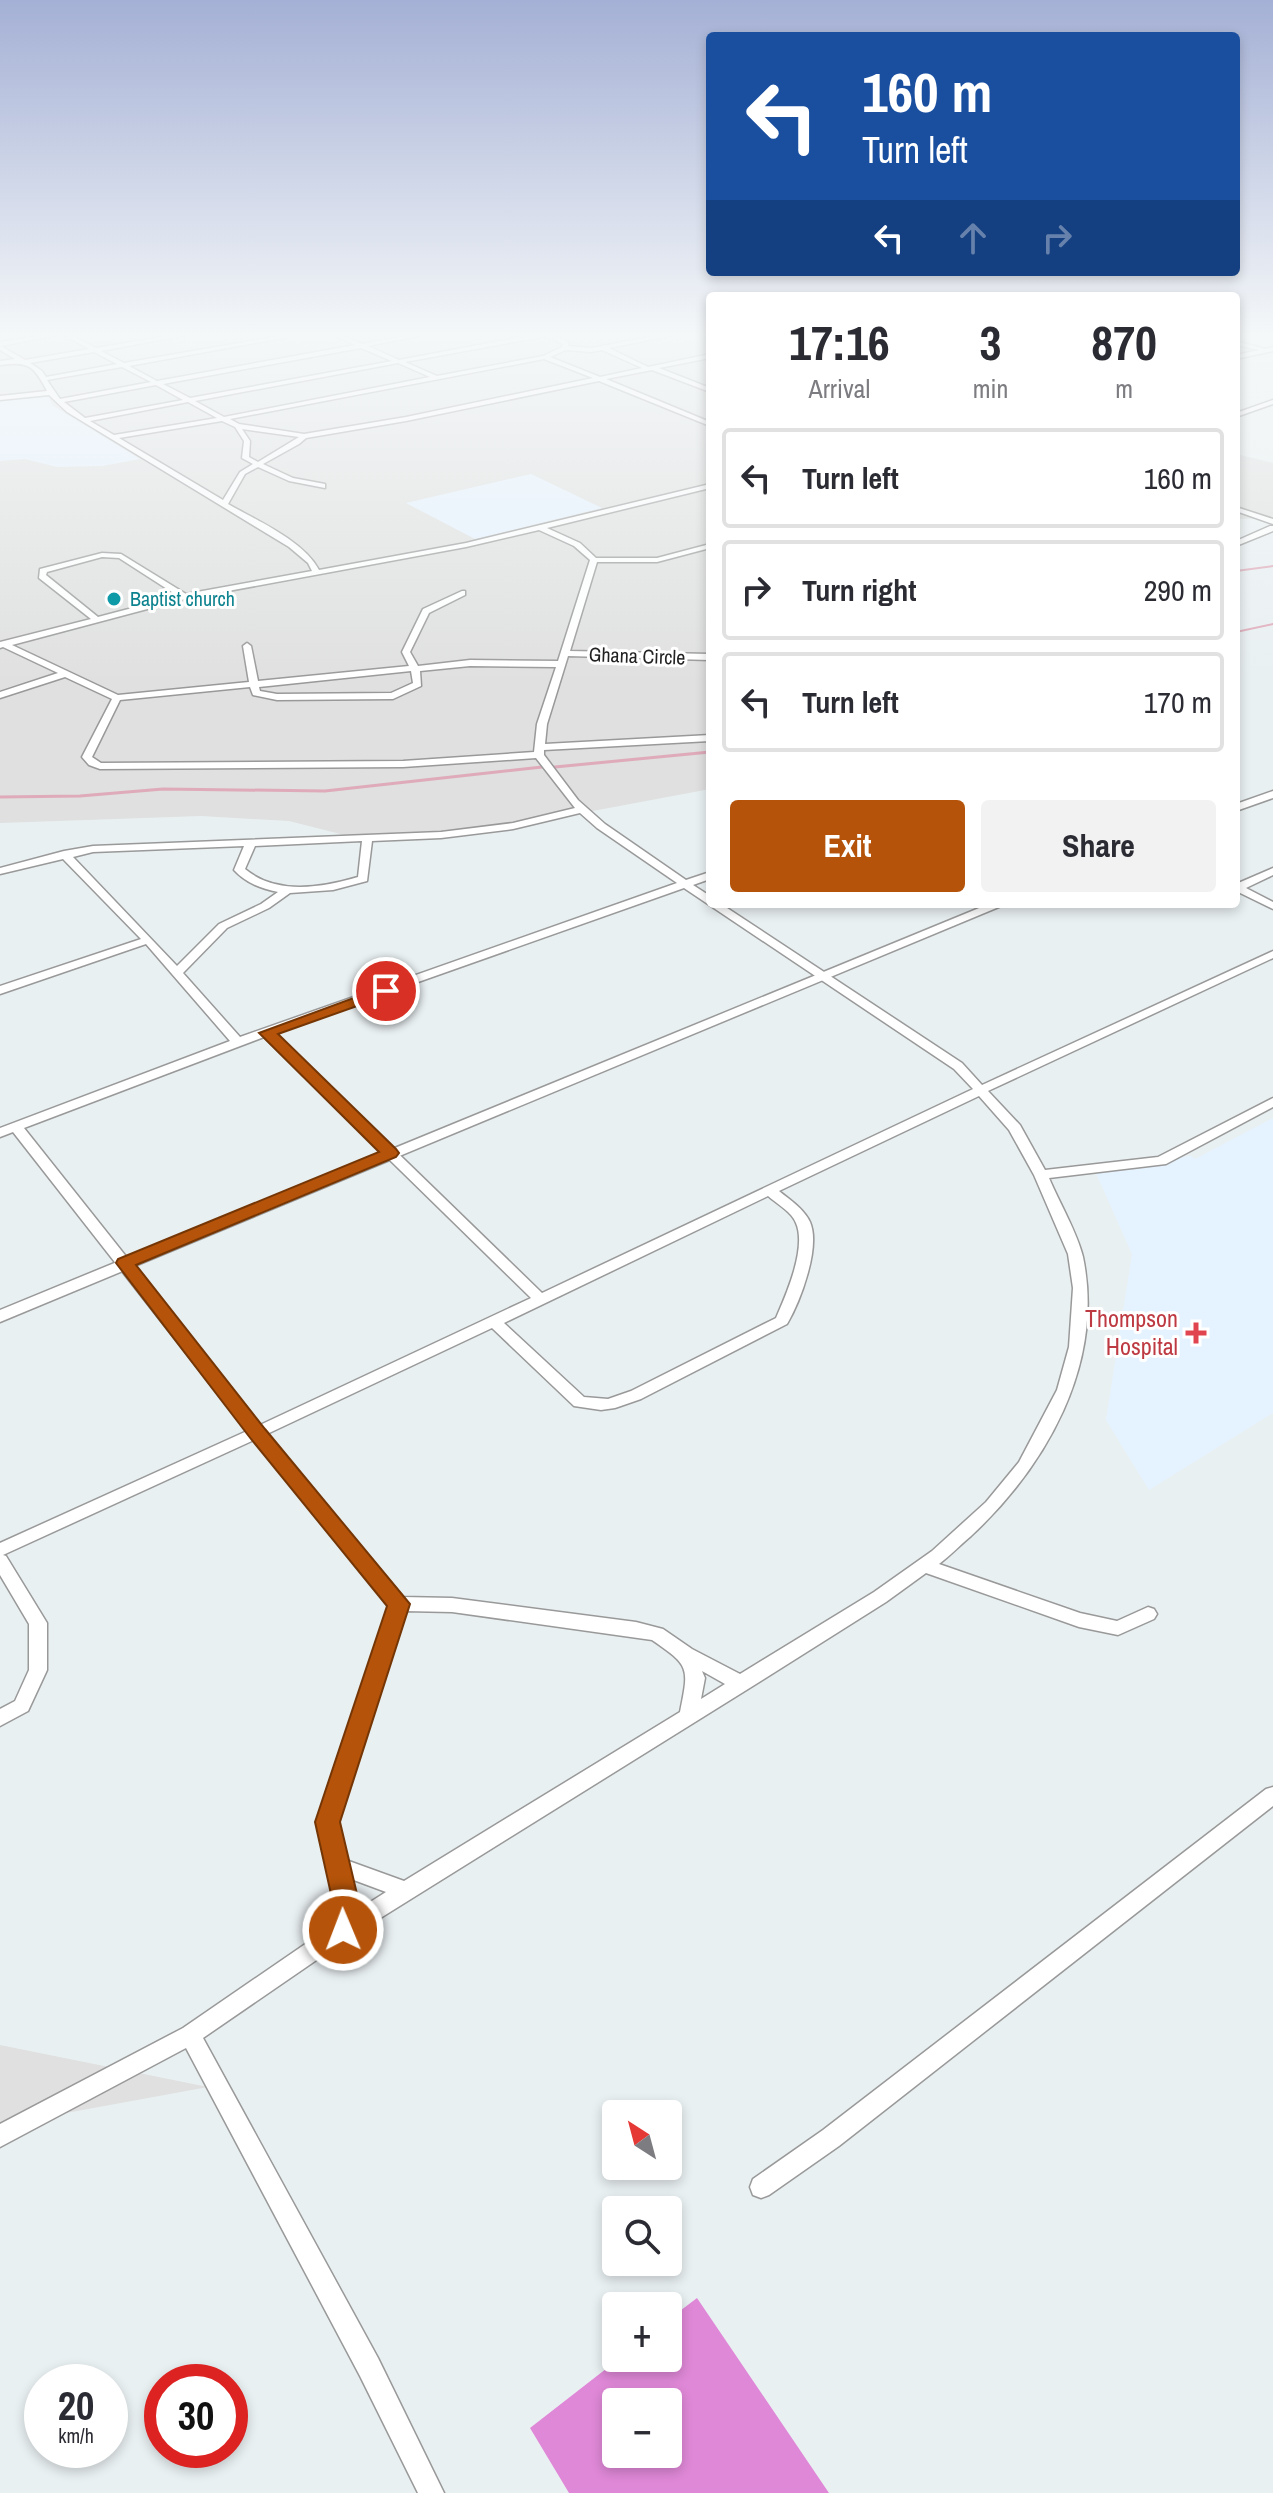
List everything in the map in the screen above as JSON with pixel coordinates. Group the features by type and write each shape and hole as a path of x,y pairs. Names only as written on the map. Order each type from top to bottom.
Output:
{"street":[{"path":"136,450 292,545 311,562 316,572"},
{"path":"246,450 245,458 256,466 291,480 322,486"},
{"path":"225,503 242,473 281,450"},
{"path":"2,644 185,597 466,545 706,487"},
{"path":"1240,511 1273,525"},
{"path":"1240,542 1273,525"},
{"path":"541,528 574,542 594,560"},
{"path":"594,560 657,560 706,547"},
{"path":"95,618 42,576 43,571 102,555 121,556 185,597"},
{"path":"594,560 542,724 539,751 582,809 601,826 706,899"},
{"path":"247,646 259,695 393,696 418,684 406,647 423,615 430,608 462,593"},
{"path":"2,644 117,698 470,663 561,664"},
{"name":"Ghana Circle","path":"564,653 706,657"},
{"path":"0,695 64,674"},
{"path":"117,698 87,757 100,766 403,764 706,738"},
{"path":"1240,806 1273,794"},
{"path":"0,871 93,849 367,841 513,826 582,809"},
{"path":"251,842 239,870 257,886 287,890 346,885 363,879 367,841"},
{"path":"64,854 148,940 238,1042"},
{"path":"1240,886 1273,871"},
{"path":"0,1133 238,1042 706,876"},
{"path":"1240,889 1273,906"},
{"path":"176,973 223,926 265,906 287,890"},
{"path":"0,2136 190,2035 343,1930 742,1684 924,1566 992,1506 1025,1466 1065,1390 1076,1347 1080,1288 1068,1231 1041,1175 1015,1128 958,1066 720,908"},
{"path":"0,1316 821,975 990,908"},
{"path":"0,990 148,940"},
{"path":"0,1550 258,1434 979,1089 1273,954"},
{"path":"267,1033 539,1298"},
{"path":"1041,1175 1161,1161 1273,1102"},
{"path":"16,1127 258,1434 399,1604 452,1605 599,1622 657,1634 686,1654 742,1684"},
{"path":"493,1321 579,1402 597,1406 616,1404 636,1395 782,1321 799,1273 806,1231 801,1218 770,1191"},
{"path":"0,1561 38,1623 38,1670 22,1706 0,1718"},
{"path":"924,1566 1079,1620 1105,1626 1118,1628 1148,1614"},
{"path":"343,1930 344,1894 328,1822 399,1604"},
{"path":"686,1654 696,1678 688,1716"},
{"path":"761,2187 831,2138 1273,1795"},
{"path":"337,1865 406,1891"},
{"path":"190,2035 369,2367 431,2493"}],"shaded area":[{"path":"0,450 706,450 706,790 534,822 364,840 289,821 201,816 0,823"},
{"path":"0,450 126,450 140,459 102,466 57,467 25,459 0,461"},
{"path":"1240,455 1273,463 1273,518 1240,519"},
{"path":"531,474 602,508 475,539 406,503"},
{"name":"Thompson Hospital","path":"1273,1118 1273,1413 1149,1490 1106,1420 1132,1254 1095,1171 1191,1156 1195,1159"},
{"path":"0,2045 208,2087 28,2120 0,2131"},
{"path":"697,2298 829,2493 569,2493 530,2428 602,2372 682,2372 682,2309"}],"waterway":[{"path":"1240,570 1273,566"},
{"path":"1240,631 1273,624"},
{"path":"555,767 706,752"},
{"path":"0,797 80,796 163,789 325,791 542,767"}],"place":[{"name":"Baptist church","path":"114,599"},
{"name":"Thompson Hospital","path":"1196,1333"}],"route":[{"path":"343,1930 344,1894 328,1822 399,1604 258,1434 125,1263 390,1153 267,1033 386,991"}]}
